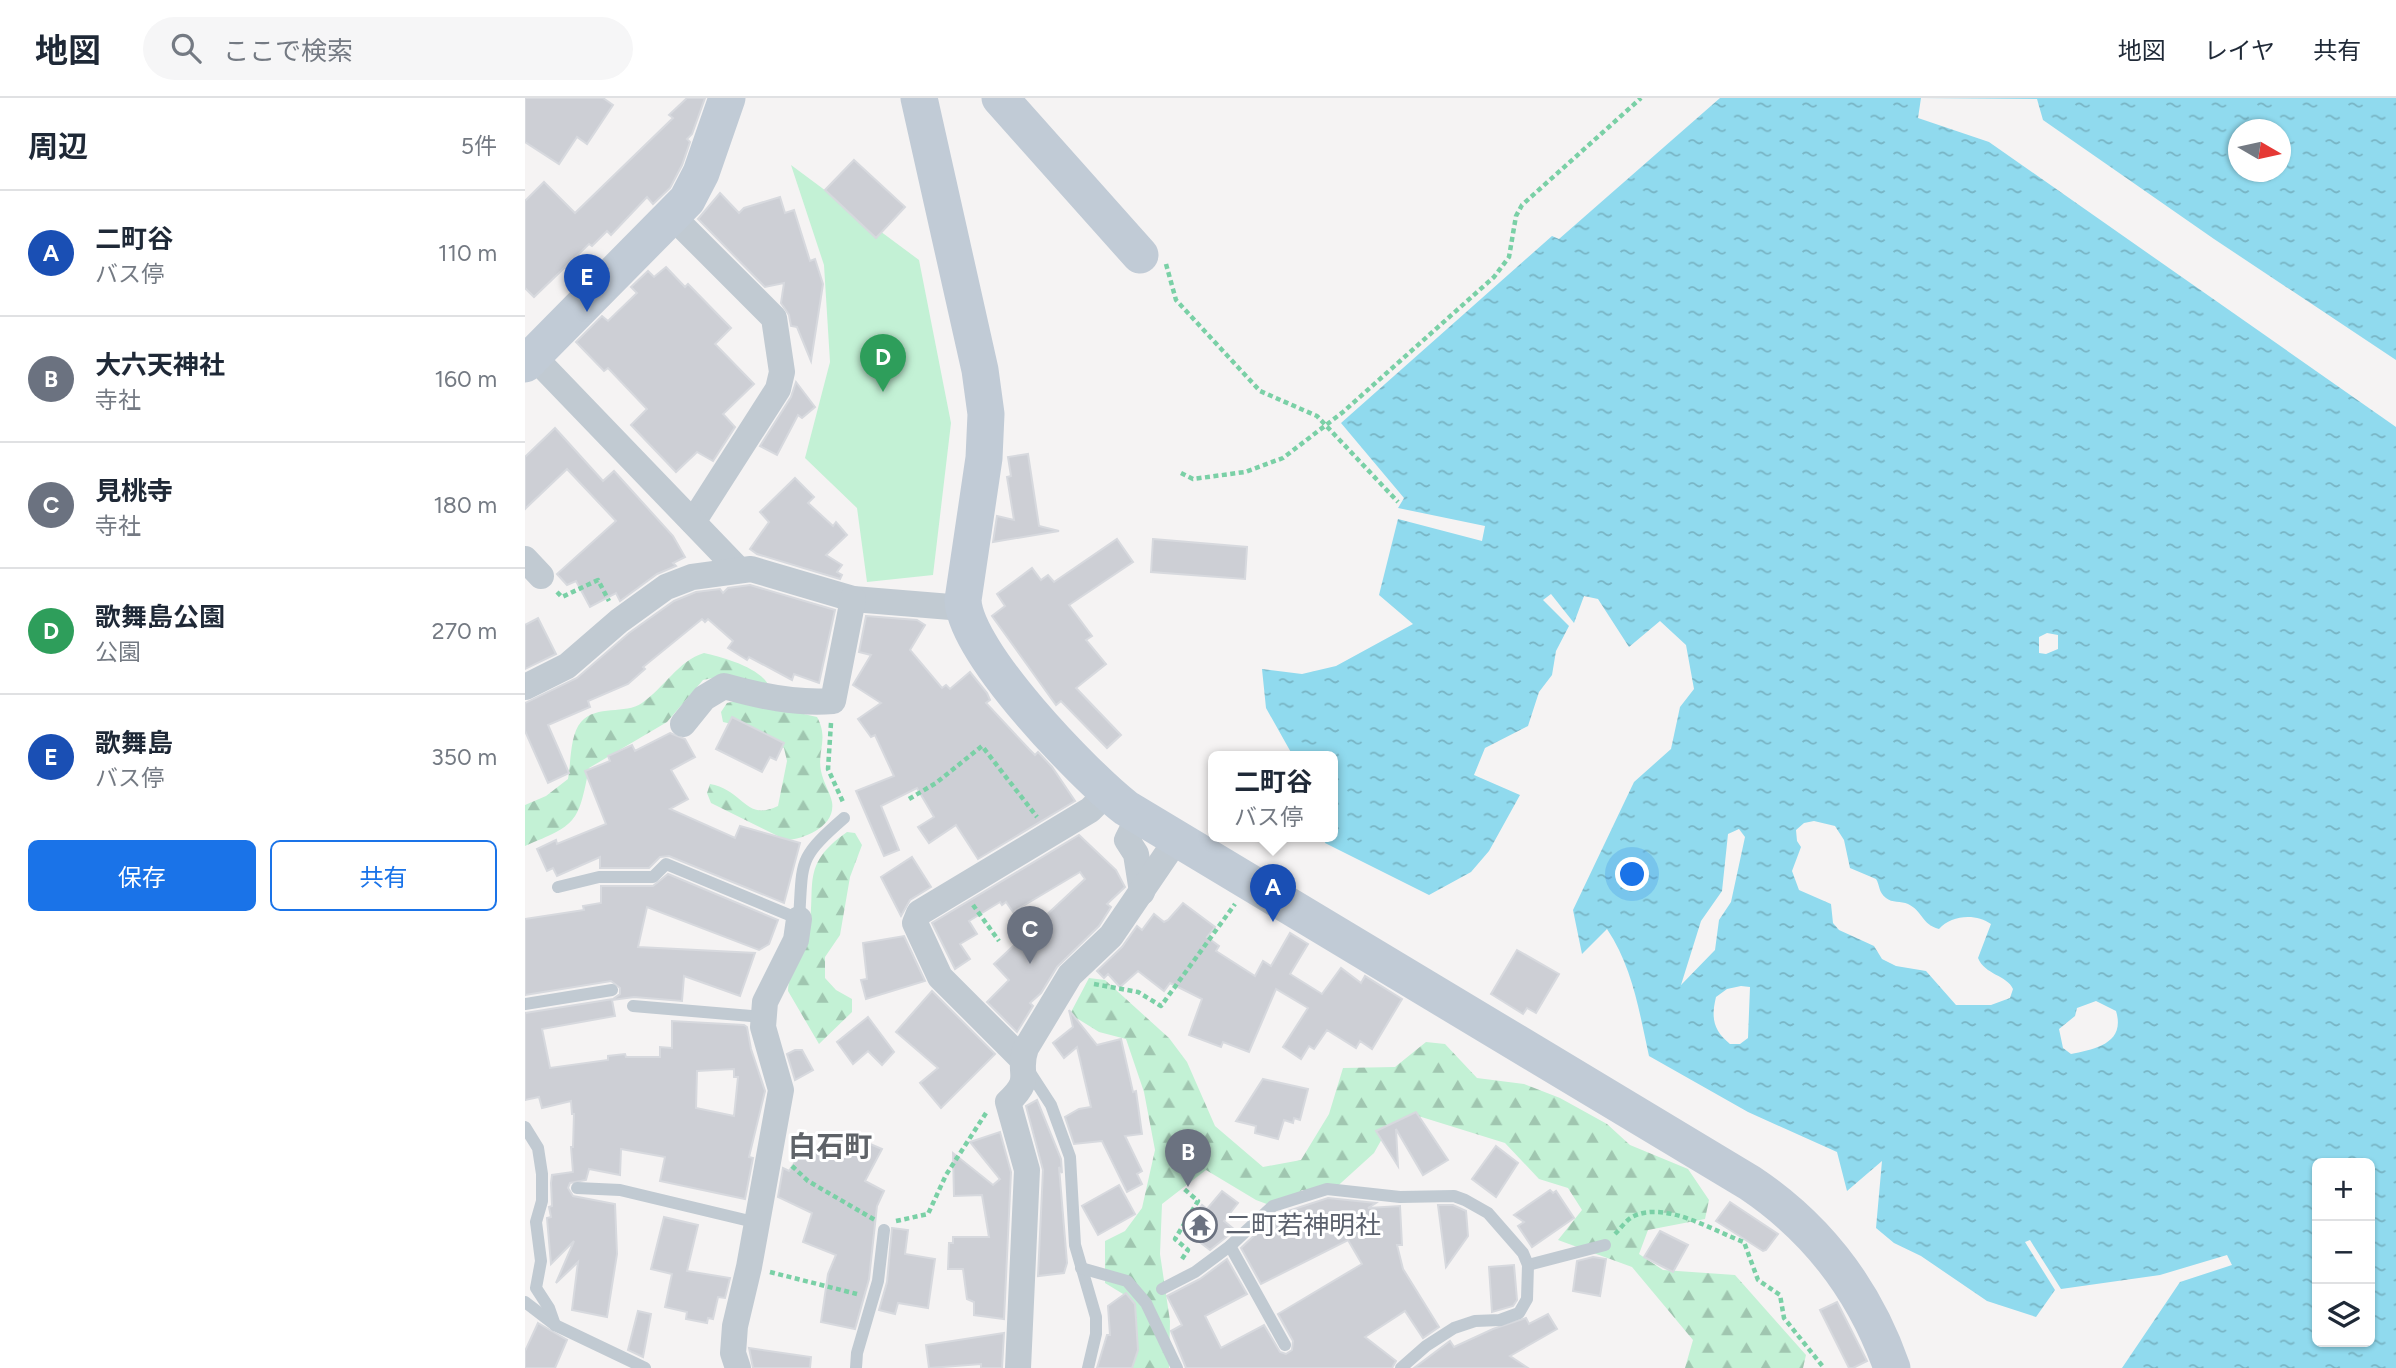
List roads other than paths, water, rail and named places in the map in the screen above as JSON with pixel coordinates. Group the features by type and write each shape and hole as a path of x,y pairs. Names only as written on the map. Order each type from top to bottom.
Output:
{"street":[{"path":"727,98 695,187 672,216 529,360 738,569"},
{"path":"919,98 980,370 986,414 984,458 964,580 963,608 965,619 982,649 1067,753 1107,793 1139,816 1768,1195 1812,1234 1839,1266 1875,1324 1892,1368"},
{"path":"1000,98 1152,257"},
{"path":"672,216 774,318 782,372 778,389 693,522"},
{"path":"525,687 567,666 619,621 666,587 692,577 751,569 853,600 963,608"},
{"path":"683,724 704,698 724,686 756,695 813,703 833,701 853,600"},
{"path":"1018,1368 1027,1170 1008,1102 1022,1089 1025,1080 1022,1059 940,977 915,923 919,913 1090,810 1107,793"},
{"path":"1139,816 1127,839 1136,854 1142,892"},
{"path":"1022,1059 1070,975 1111,936 1177,839"},
{"path":"738,1368 733,1353 735,1326 750,1267 781,1090 763,1017 765,1002 796,940 799,919"}],"lane":[{"path":"558,887 599,877 653,877 666,864 799,919 803,863 812,846 843,818"},
{"path":"525,1004 612,990"},
{"path":"633,1006 763,1017"},
{"path":"1022,1059 1051,1105 1070,1157 1075,1245 1097,1317 1097,1334 1088,1368"},
{"path":"525,1127 538,1148 542,1174 542,1201 536,1222 541,1261 536,1288 549,1308 555,1325"},
{"path":"577,1188 620,1190 758,1223"},
{"path":"1162,1289 1195,1272 1230,1246 1273,1206 1327,1189 1400,1197 1454,1196 1488,1213 1514,1239 1528,1265 1527,1299 1519,1313 1500,1320 1475,1321 1454,1328 1426,1346 1401,1368"},
{"path":"856,1368 857,1353 875,1298 884,1230"},
{"path":"1528,1265 1605,1245"},
{"path":"1230,1246 1285,1345"},
{"path":"1081,1268 1127,1281 1146,1303 1177,1368"},
{"path":"528,1310 645,1368"}],"water":[{"path":"1720,98 2396,98 2396,1368 2122,1368 2180,1282 2232,1265 2227,1255 2160,1275 2061,1289 2030,1240 2025,1242 2055,1290 2036,1317 1987,1301 1921,1256 1894,1243 1876,1228 1882,1161 1847,1191 1837,1152 1748,1112 1649,1056 1634,990 1616,944 1607,929 1582,954 1573,910 1634,782 1671,749 1680,707 1694,689 1686,645 1660,621 1629,647 1598,599 1584,596 1574,623 1551,594 1543,600 1569,626 1556,651 1552,675 1539,692 1528,726 1485,748 1474,775 1520,795 1489,851 1471,872 1429,895 1325,843 1338,842 1338,751 1290,751 1266,708 1262,669 1302,674 1336,666 1413,624 1379,595 1398,519 1482,541 1485,526 1398,508 1404,498 1341,423 1552,236 1559,239","holes":["2047,633 2058,635 2058,649 2046,654 2039,653 2039,637","1814,821 1835,826 1844,840 1850,868 1876,879 1886,898 1913,907 1933,927 1939,929 1950,921 1964,917 1978,918 1991,924 1978,958 1981,964 2010,984 2013,989 2010,998 1991,1005 1956,1005 1926,971 1896,966 1882,959 1874,946 1839,930 1833,923 1831,904 1799,890 1792,871 1801,847 1797,841 1796,830 1804,823","1739,829 1745,837 1731,902 1719,920 1715,950 1681,985 1701,921 1722,891 1728,834","1750,987 1748,1038 1740,1044 1730,1044 1720,1034 1715,1023 1716,997 1727,989","2096,1001 2116,1011 2116,1031 2106,1043 2071,1054 2063,1048 2059,1029 2075,1016 2077,1008"]}],"place":[{"name":"歌舞島","path":"587,312"},
{"name":"歌舞島公園","path":"883,392"},
{"name":"二町谷","path":"1273,922"},
{"name":"見桃寺","path":"1030,964"},
{"name":"大六天神社","path":"1188,1187"},
{"name":"二町若神明社","path":"1200,1225"}],"district":[{"name":"白石町","path":"830,1146"}]}
